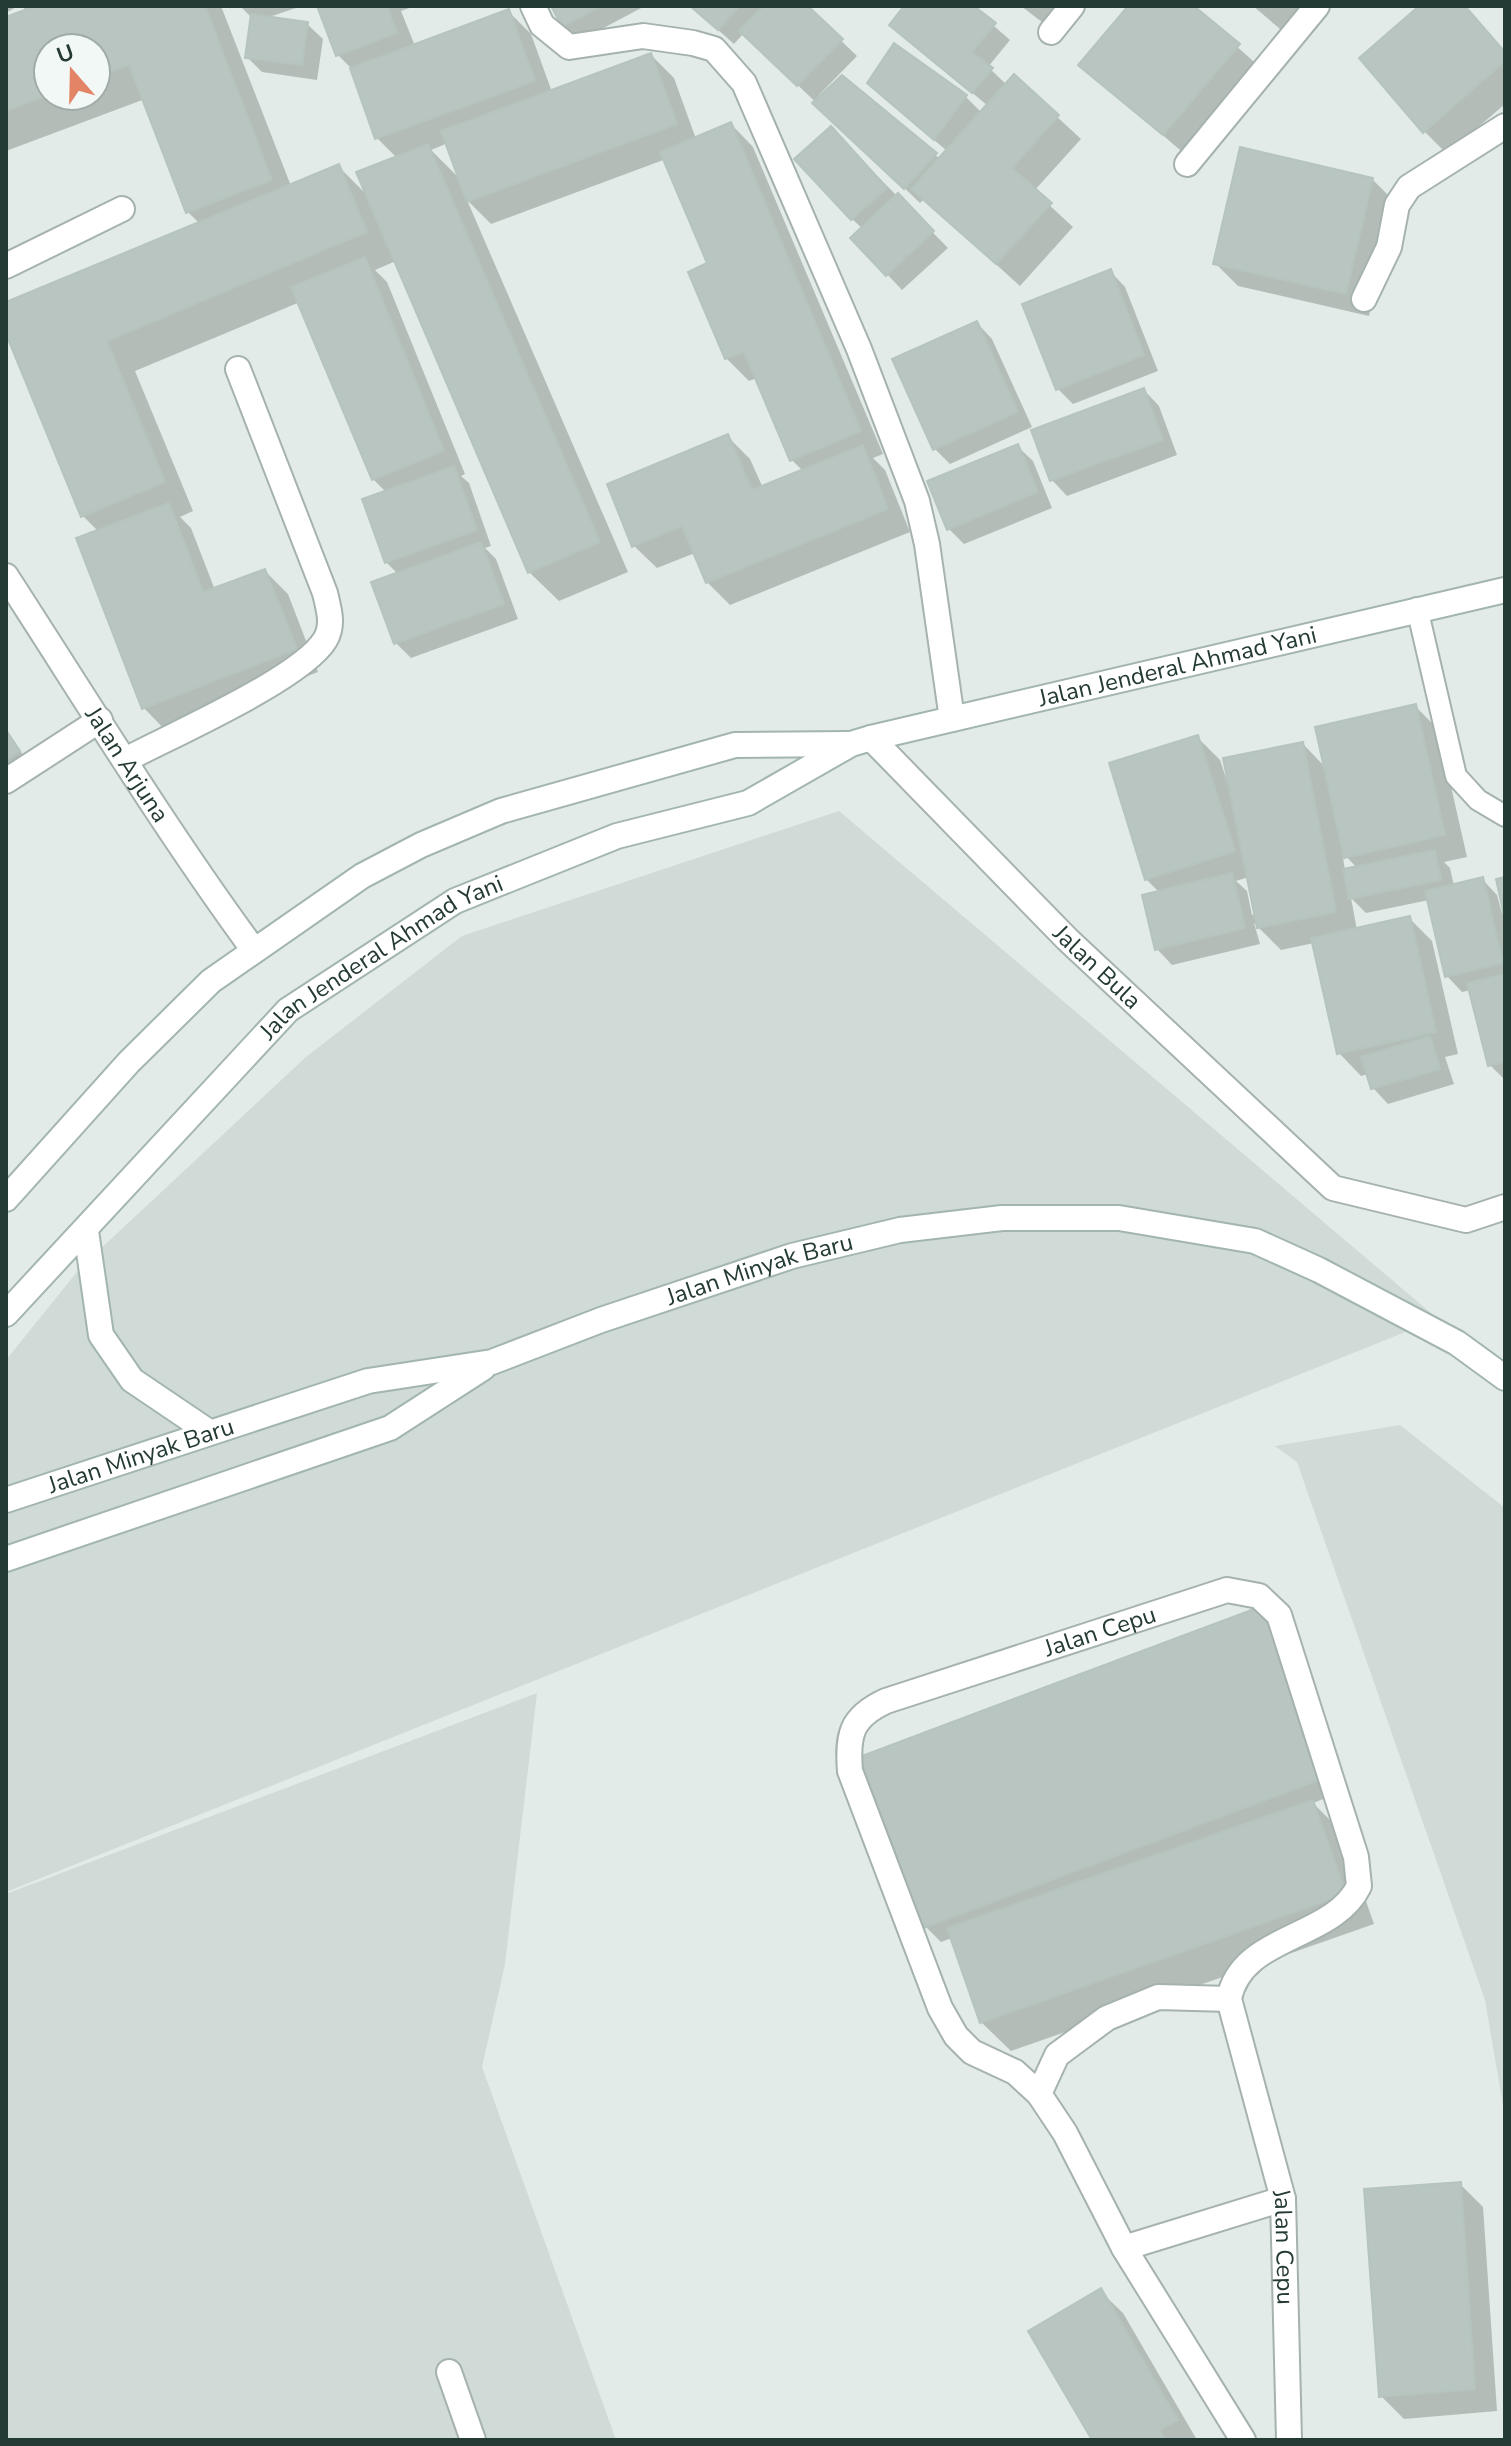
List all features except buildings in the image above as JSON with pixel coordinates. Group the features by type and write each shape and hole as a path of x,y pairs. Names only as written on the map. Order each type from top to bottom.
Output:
{"street":[{"path":"533,6 542,25 569,47 643,36 693,43 714,49 744,83 853,336 917,501 927,544 952,719"},
{"path":"1051,32 1072,6"},
{"path":"1187,164 1317,6"},
{"path":"1364,299 1389,247 1397,205 1409,187 1505,126"},
{"path":"6,266 122,209"},
{"path":"125,760 301,666 326,639 331,622 325,593 238,369"},
{"name":"Jalan Arjuna","path":"6,576 145,790 177,845 253,949"},
{"name":"Jalan Jenderal Ahmad Yani","path":"6,1199 129,1062 211,981 362,876 421,845 501,811 735,745 861,741 1417,608 1505,590"},
{"path":"6,781 100,720"},
{"name":"Jalan Jenderal Ahmad Yani","path":"6,1314 288,1010 455,901 617,836 748,803 861,741"},
{"name":"Jalan Bula","path":"861,741 1333,1188 1466,1220 1505,1207"},
{"name":"Jalan Minyak Baru","path":"6,1500 368,1381 492,1362 601,1320 792,1256 900,1230 1002,1218 1119,1218 1255,1241 1319,1270 1457,1343 1505,1378"},
{"path":"86,1231 101,1335 132,1380 209,1432"},
{"path":"6,1559 390,1428 492,1362"},
{"name":"Jalan Cepu","path":"1243,2440 1124,2248 1065,2133 1039,2094 1015,2072 972,2052 956,2036 940,2008 850,1771 848,1744 856,1723 869,1708 1227,1590 1245,1591 1269,1603 1279,1615 1351,1842 1359,1886 1344,1908 1249,1963 1233,1978 1229,1999 1283,2199 1289,2440"},
{"path":"1039,2094 1057,2055 1107,2018 1158,1997 1229,1999"},
{"path":"1124,2248 1283,2199"},
{"path":"449,2372 473,2440"}],"lane":[{"path":"1417,608 1456,776 1478,800 1505,816"}],"shaded area":[{"path":"839,811 1438,1319 6,1892 6,1360 81,1267 306,1057 462,936"},
{"path":"1400,1425 1505,1508 1505,2117 1485,2000 1297,1462 1275,1446"},
{"path":"537,1693 505,1964 482,2067 616,2440 6,2440 6,1894"}]}
